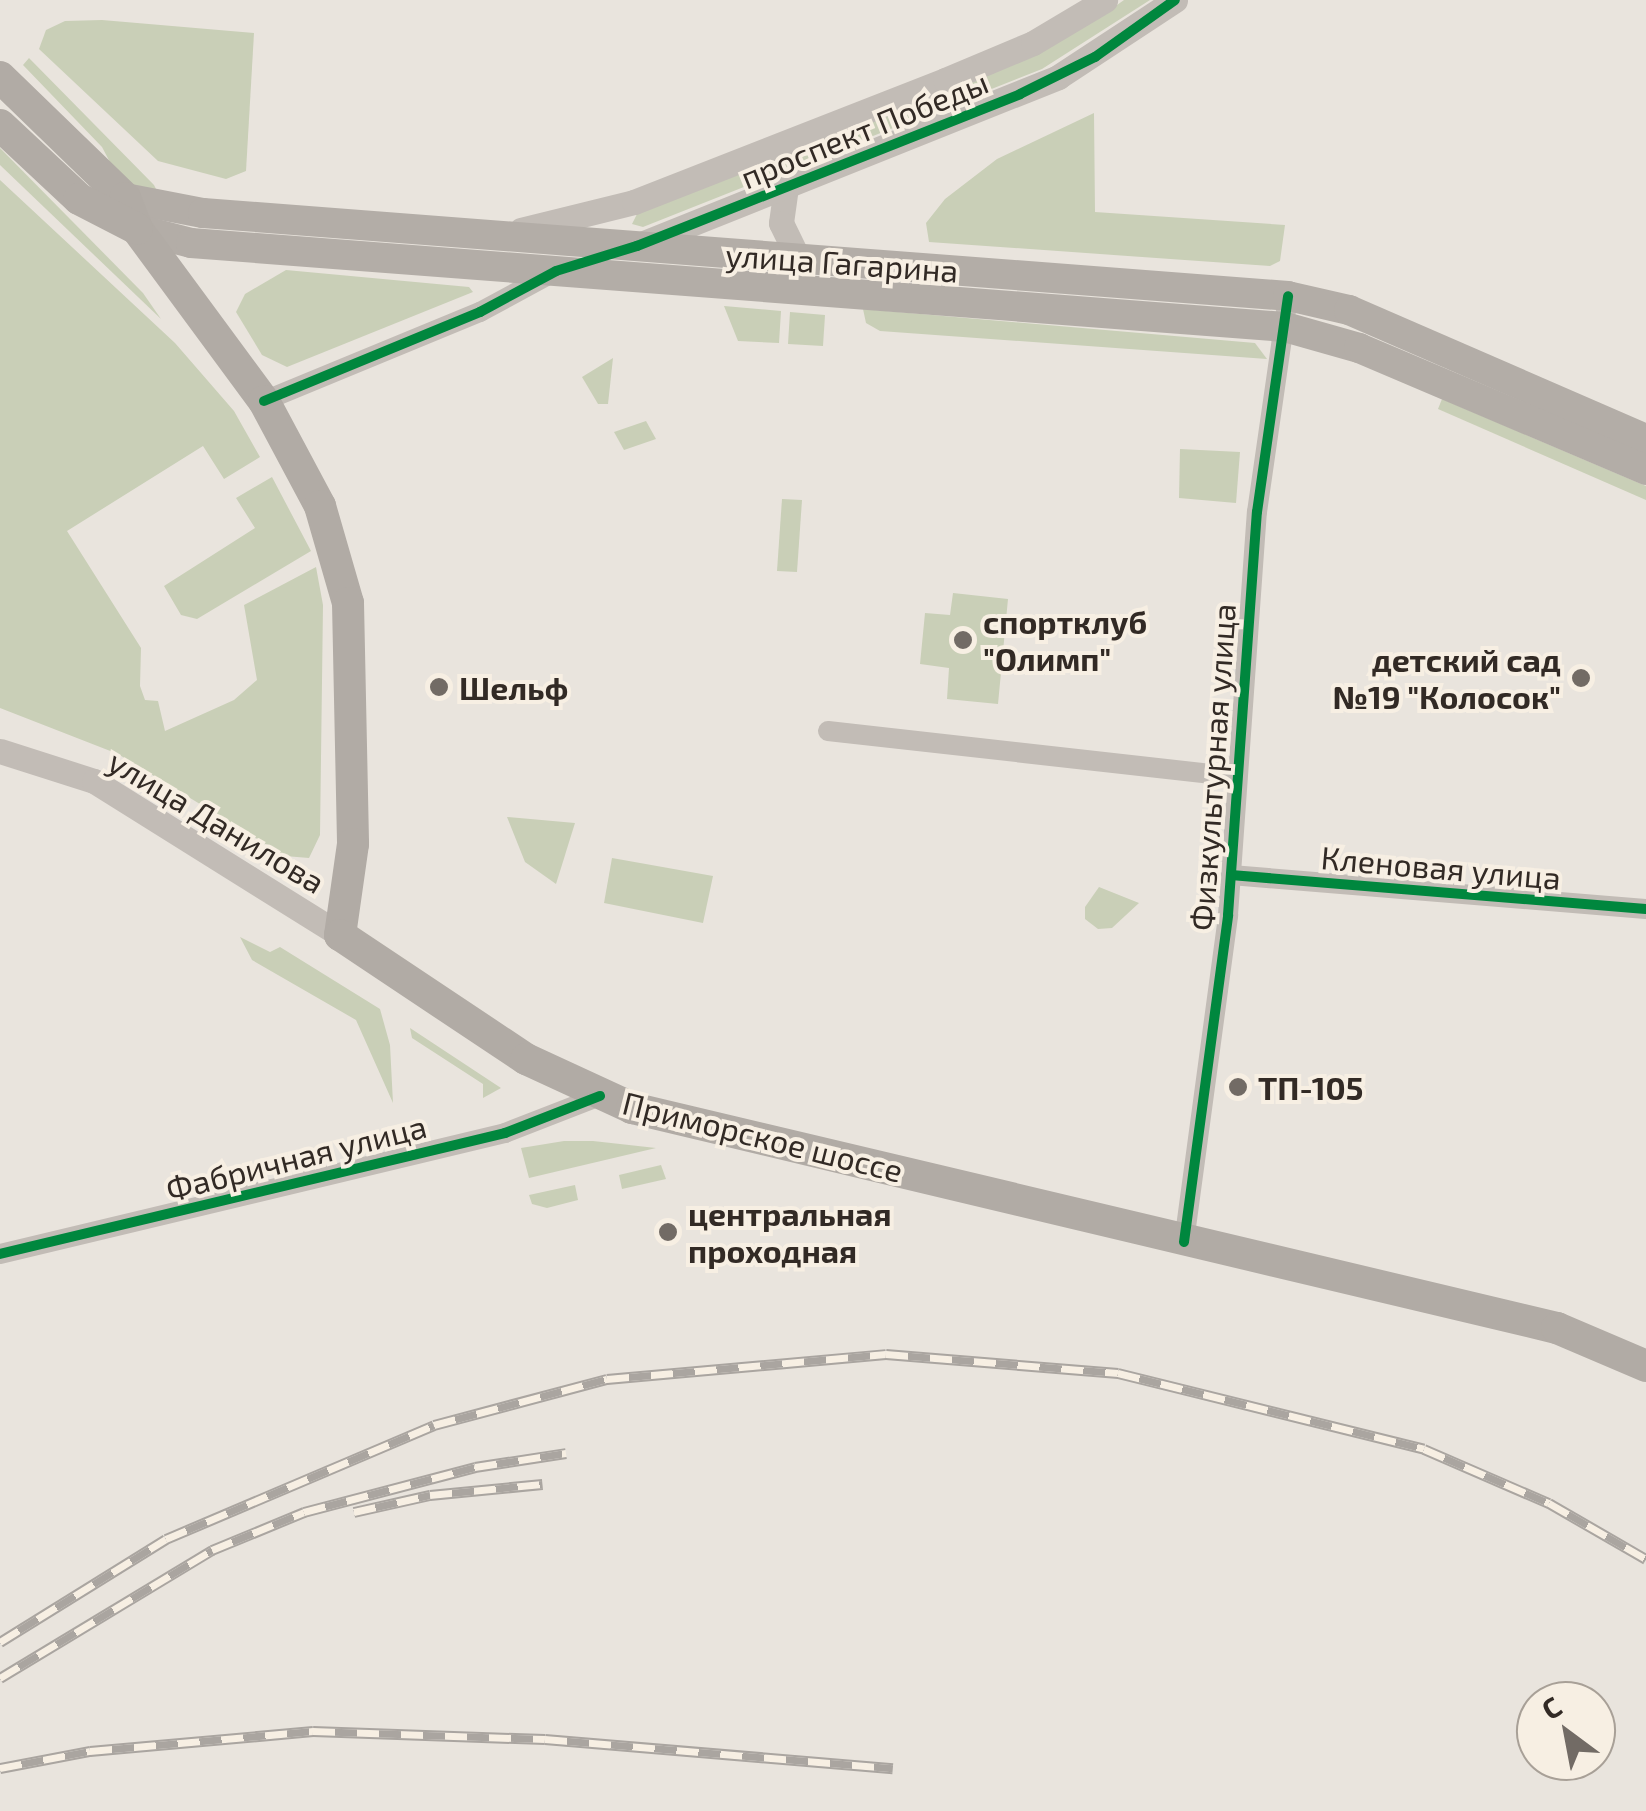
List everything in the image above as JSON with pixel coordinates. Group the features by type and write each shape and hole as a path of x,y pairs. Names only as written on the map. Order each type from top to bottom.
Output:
{"main road":[{"name":"улица Гагарина","path":"0,77 131,214 203,213 1288,296 1349,310 1646,439"},
{"name":"улица Гагарина","path":"0,124 79,199 131,214 191,243 1285,327 1359,348 1646,470"},
{"path":"131,214 264,401 320,506 348,603 353,844 340,935"},
{"name":"Приморское шоссе","path":"340,935 475,1028 600,1096 1184,1242 1557,1328 1646,1366"}],"street":[{"name":"проспект Победы","path":"490,236 630,203 1034,43 1105,0"},
{"name":"проспект Победы","path":"556,271 637,246 1058,77 1175,0"},
{"path":"786,186 781,223 798,258"},
{"path":"630,203 622,218 655,278"},
{"path":"264,401 480,312 556,271"},
{"name":"Физкультурная улица","path":"1184,1242 1231,876 1257,512 1288,296"},
{"path":"828,731 1236,777"},
{"name":"улица Данилова","path":"0,751 94,781 340,935"},
{"name":"Кленовая улица","path":"1231,876 1646,908"},
{"name":"Фабричная улица","path":"0,1254 505,1132 600,1096"}],"green space":[{"path":"1124,0 1150,0 1042,69 643,227 632,224 638,212 1099,18"},
{"path":"102,20 254,33 246,171 226,179 158,161 39,49 46,30 65,21"},
{"path":"29,58 158,193 136,191 113,168 102,147 23,65"},
{"path":"1094,113 1095,212 1285,225 1280,261 1270,266 929,242 926,223 945,199 997,159"},
{"path":"0,148 143,293 161,319 0,165"},
{"path":"0,180 175,343 234,411 260,457 224,479 203,446 67,531 141,648 140,686 145,700 158,701 165,731 234,700 257,680 244,605 316,567 323,605 320,835 309,858 285,856 118,754 0,708"},
{"path":"286,270 469,287 473,292 287,367 262,355 236,312 245,294"},
{"path":"724,306 781,311 779,343 738,341"},
{"path":"863,309 1255,343 1267,359 880,331 866,323"},
{"path":"790,312 825,315 823,346 788,344"},
{"path":"613,358 608,404 598,404 582,377"},
{"path":"1442,399 1646,486 1646,500 1438,409"},
{"path":"646,421 656,439 624,450 614,432"},
{"path":"1180,449 1240,452 1236,503 1179,498"},
{"path":"272,477 311,551 197,619 181,615 164,586 255,528 236,498"},
{"path":"782,499 802,500 797,572 777,571"},
{"name":"спортклуб \"Олимп\"","path":"953,593 1008,599 998,704 947,699 949,668 920,664 925,613 950,615"},
{"path":"507,817 575,823 556,884 525,862"},
{"path":"612,858 713,876 703,923 604,903"},
{"path":"1099,887 1139,903 1112,928 1098,929 1085,919 1085,907"},
{"path":"240,937 270,952 280,947 380,1009 390,1045 393,1103 356,1020 252,960"},
{"path":"410,1028 501,1088 483,1098 483,1084 412,1038"},
{"path":"564,1141 656,1148 529,1178 521,1148"},
{"path":"661,1165 666,1179 622,1189 619,1175"},
{"path":"575,1185 578,1200 547,1208 532,1204 529,1195"}],"railway":[{"path":"0,1642 166,1539 434,1425 607,1379 886,1354 1118,1373 1424,1449 1549,1503 1646,1559"},
{"path":"0,1678 212,1550 304,1512 475,1467 566,1453"},
{"path":"354,1512 430,1495 542,1484"},
{"path":"0,1768 90,1751 313,1731 545,1739 893,1768"}],"cycle path":[{"path":"264,401 480,312 556,271 637,246 1020,94 1095,57 1175,0"},
{"path":"1184,1242 1228,915 1257,512 1288,296"},
{"path":"1231,875 1646,909"},
{"path":"0,1254 505,1133 600,1096"}],"place":[{"name":"спортклуб \"Олимп\"","path":"963,640"},
{"name":"детский сад №19 \"Колосок\"","path":"1581,678"},
{"name":"Шельф","path":"439,687"},
{"name":"ТП-105","path":"1238,1087"},
{"name":"центральная проходная","path":"668,1232"}]}
